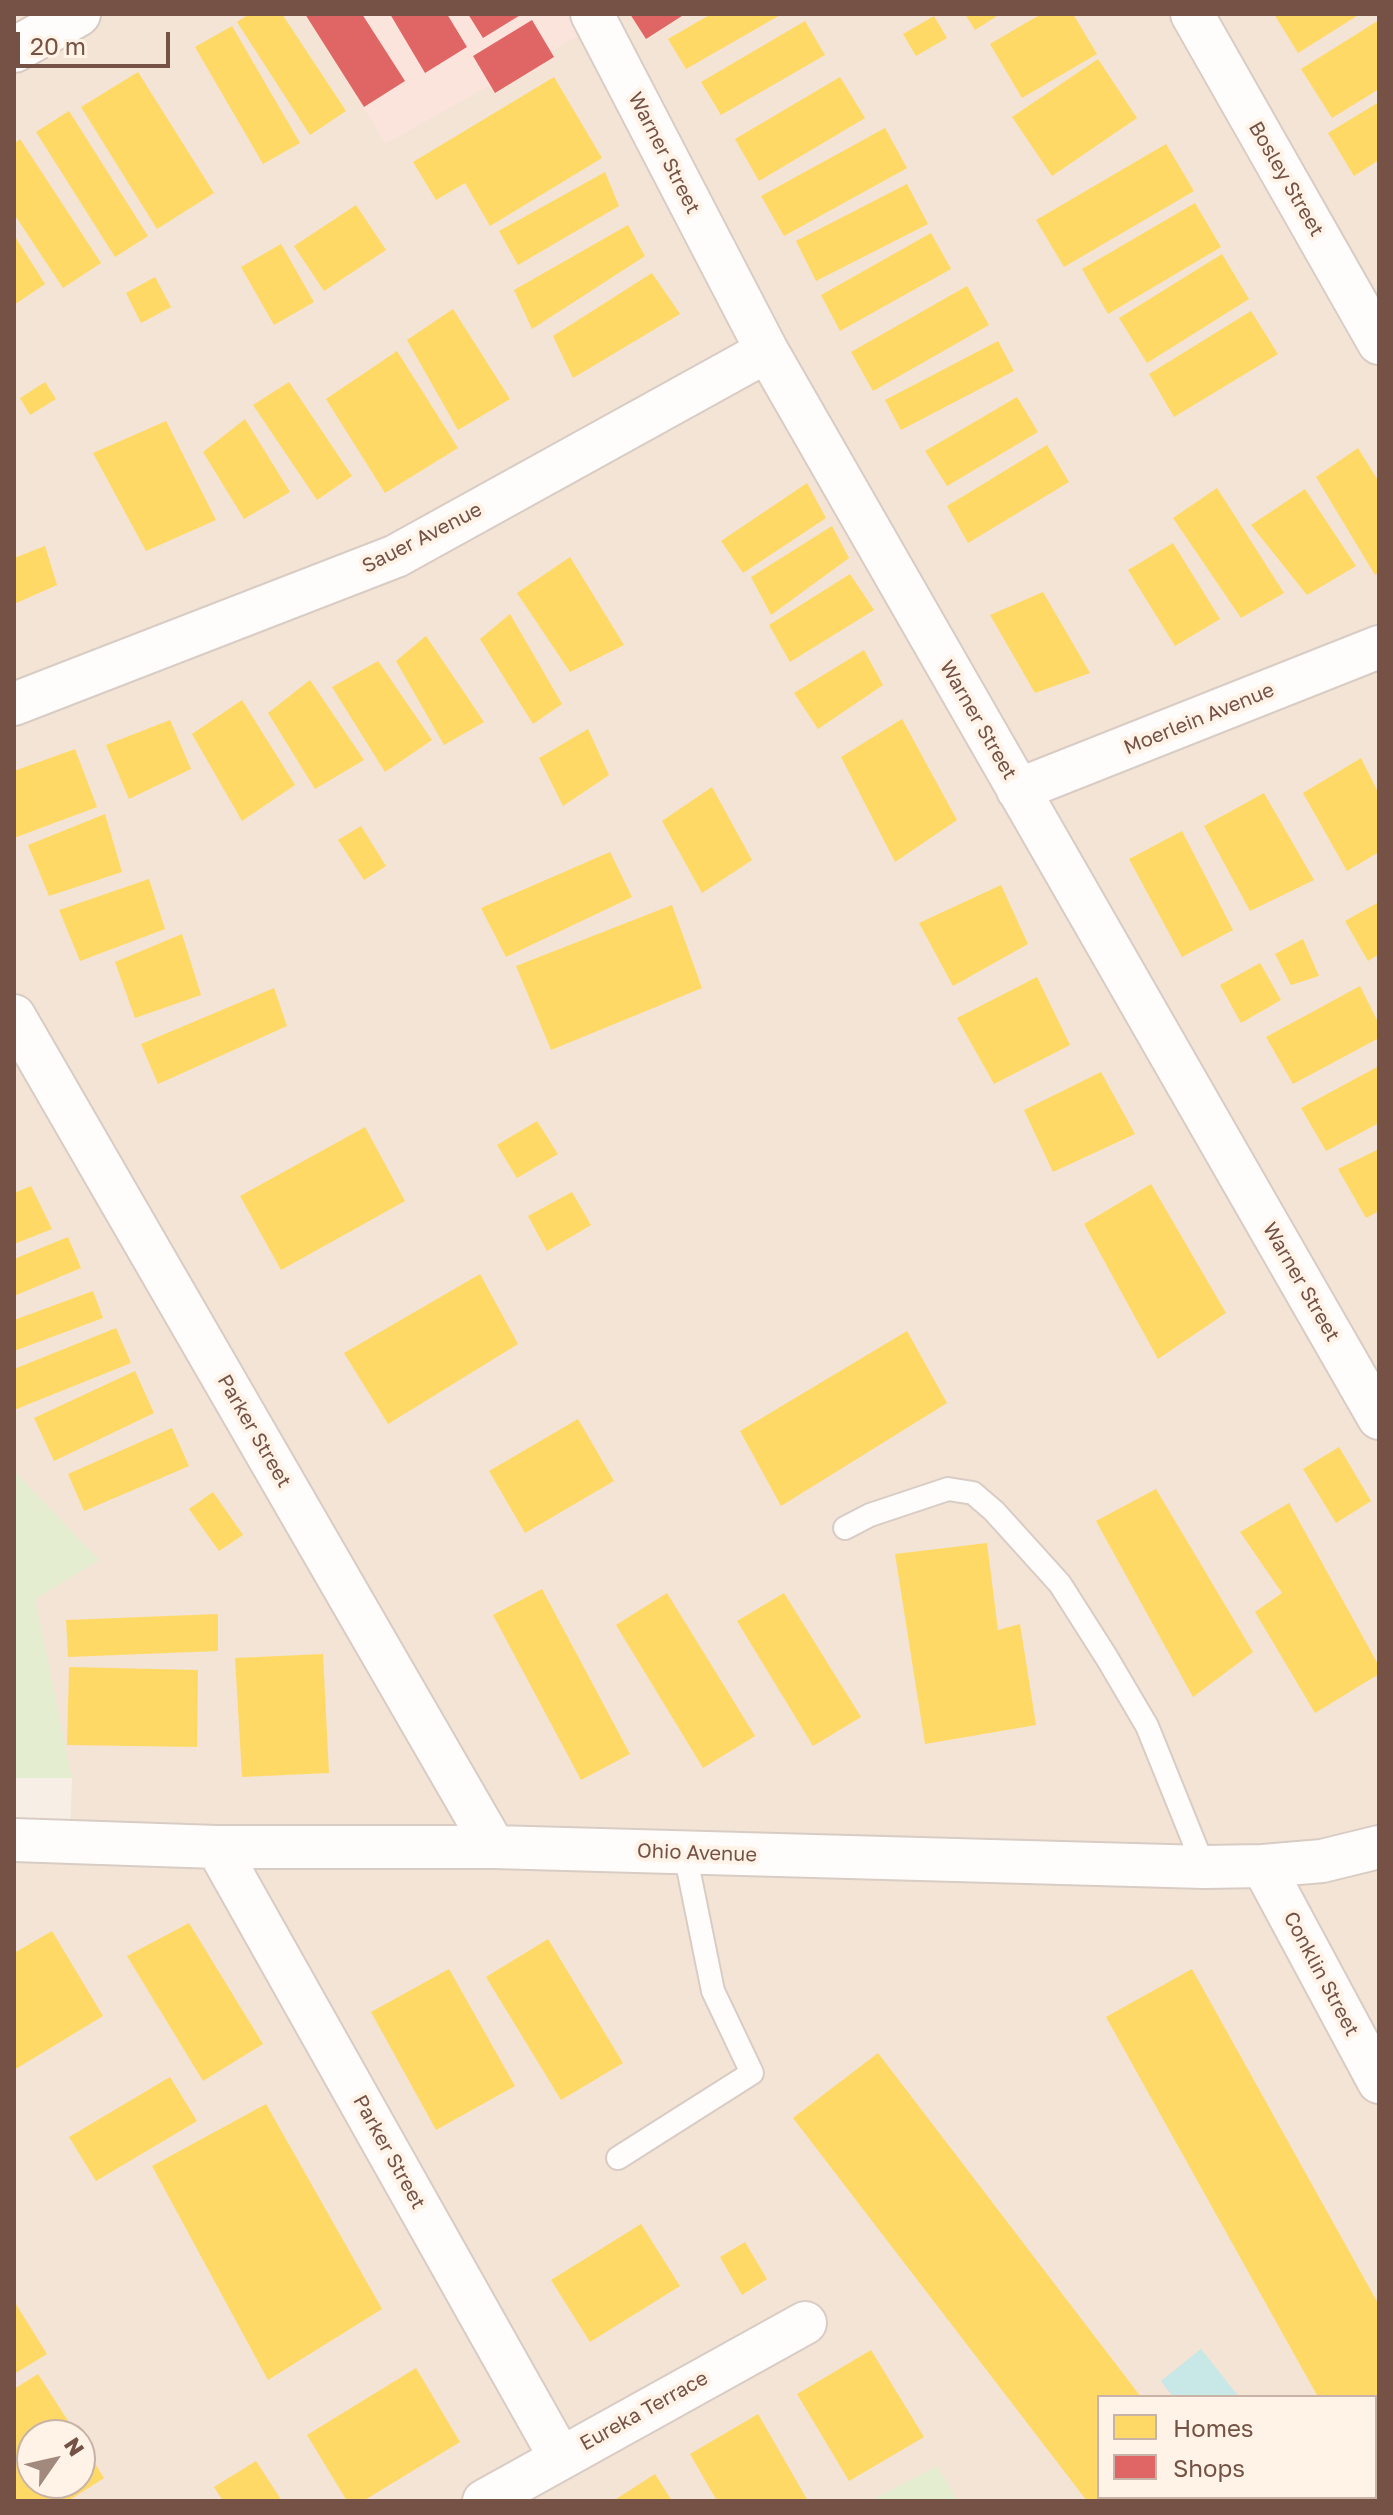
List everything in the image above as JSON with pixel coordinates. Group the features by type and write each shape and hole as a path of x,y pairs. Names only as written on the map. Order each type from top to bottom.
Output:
{"main road":[{"path":"14,50 78,14"}],"street":[{"name":"Warner Street","path":"592,14 767,351 1379,1418"},
{"name":"Bosley Street","path":"1192,14 1379,343"},
{"name":"Sauer Avenue","path":"14,704 396,556 767,351"},
{"name":"Moerlein Avenue","path":"1018,790 1379,647"},
{"name":"Parker Street","path":"14,1016 494,1847"},
{"name":"Ohio Avenue","path":"14,1840 217,1847 494,1847 1204,1867 1322,1861 1379,1847"},
{"name":"Parker Street","path":"217,1847 560,2457"},
{"name":"Conklin Street","path":"1263,1866 1379,2082"},
{"name":"Eureka Terrace","path":"484,2501 805,2323"}],"lane":[{"path":"845,1528 870,1515 948,1489 973,1493 994,1511 1060,1584 1107,1658 1147,1726 1204,1867"},
{"path":"618,2158 752,2073 713,1991 685,1853"}],"shaded area":[{"path":"14,14 1379,14 1379,2501 958,2501 937,2467 870,2501 14,2501 14,1840 70,1840 72,1779 14,1508"},
{"path":"309,14 618,14 385,144"}],"green space":[{"path":"14,1471 99,1560 35,1599 72,1778 14,1778"},
{"path":"937,2466 958,2501 870,2501"}],"water":[{"path":"1201,2349 1237,2395 1172,2395 1161,2381"}],"building: Homes":[{"path":"249,14 282,14 346,111 310,135 237,22"},
{"path":"711,14 782,14 686,69 668,39"},
{"path":"965,14 1000,14 975,30"},
{"path":"1041,14 1073,14 1097,54 1022,98 990,44"},
{"path":"1274,14 1360,14 1298,53"},
{"path":"934,16 947,38 916,56 903,34"},
{"path":"1379,20 1379,89 1332,118 1301,69"},
{"path":"805,21 825,55 721,115 701,82"},
{"path":"232,26 300,143 263,164 195,47"},
{"path":"1098,59 1137,118 1052,176 1012,117"},
{"path":"138,72 214,193 157,229 81,107"},
{"path":"554,77 602,158 490,226 465,183 436,200 413,162"},
{"path":"840,77 865,118 759,181 735,139"},
{"path":"1379,102 1379,160 1354,176 1328,133"},
{"path":"69,111 148,236 115,257 36,132"},
{"path":"885,128 907,168 784,236 761,196"},
{"path":"20,139 101,263 63,288 14,214 14,144"},
{"path":"1166,144 1194,191 1064,267 1036,220"},
{"path":"605,172 619,206 518,265 499,231"},
{"path":"907,184 928,224 816,281 796,241"},
{"path":"1195,203 1221,247 1108,314 1082,269"},
{"path":"356,205 386,250 324,291 294,246"},
{"path":"628,225 645,256 532,329 514,290"},
{"path":"931,233 951,269 840,331 821,295"},
{"path":"14,235 45,284 14,305"},
{"path":"281,244 314,302 274,325 241,267"},
{"path":"1222,254 1249,299 1147,363 1119,318"},
{"path":"652,273 680,314 573,378 553,336"},
{"path":"155,277 171,307 141,323 126,293"},
{"path":"967,286 989,325 873,391 851,352"},
{"path":"453,309 510,399 458,430 407,340"},
{"path":"1251,311 1278,354 1174,417 1149,374"},
{"path":"998,341 1014,371 901,430 885,400"},
{"path":"397,351 458,448 385,493 326,399"},
{"path":"45,382 56,399 30,415 20,398"},
{"path":"289,382 352,476 317,500 253,405"},
{"path":"1017,397 1038,432 947,486 925,451"},
{"path":"245,419 290,492 244,519 203,452"},
{"path":"166,421 216,520 146,551 93,453"},
{"path":"1047,445 1069,482 968,543 947,506"},
{"path":"1358,448 1379,482 1379,572 1375,575 1316,477"},
{"path":"807,483 826,518 743,573 721,541"},
{"path":"1217,488 1284,593 1241,618 1173,518"},
{"path":"1305,489 1356,566 1307,595 1251,525"},
{"path":"832,526 849,558 771,615 751,577"},
{"path":"1173,543 1220,619 1175,646 1128,570"},
{"path":"45,546 57,585 14,604 14,558"},
{"path":"570,557 624,645 570,672 517,593"},
{"path":"850,574 874,610 790,662 769,625"},
{"path":"1043,592 1090,673 1035,693 990,615"},
{"path":"510,614 562,704 533,724 480,639"},
{"path":"426,636 484,722 444,745 396,661"},
{"path":"864,650 883,685 818,729 794,693"},
{"path":"378,661 432,740 385,772 332,687"},
{"path":"310,680 364,760 315,789 268,713"},
{"path":"242,700 295,785 242,821 192,734"},
{"path":"902,719 957,820 895,862 841,757"},
{"path":"170,720 191,769 129,799 106,745"},
{"path":"588,729 609,775 563,806 539,758"},
{"path":"75,749 97,807 14,838 14,771"},
{"path":"1361,758 1379,794 1379,852 1347,871 1303,793"},
{"path":"712,787 752,860 702,893 662,821"},
{"path":"1264,793 1314,880 1250,911 1204,826"},
{"path":"105,814 122,872 49,896 28,845"},
{"path":"361,826 386,866 364,880 338,840"},
{"path":"1182,831 1233,930 1182,957 1129,859"},
{"path":"610,852 632,897 506,957 481,908"},
{"path":"149,879 165,929 80,961 59,910"},
{"path":"1001,885 1028,944 953,986 919,923"},
{"path":"1379,902 1379,954 1368,961 1345,921"},
{"path":"672,905 702,988 551,1050 516,966"},
{"path":"182,934 201,995 135,1018 115,962"},
{"path":"1303,939 1319,976 1291,985 1275,954"},
{"path":"1260,963 1281,1000 1241,1023 1220,985"},
{"path":"1037,977 1070,1045 994,1084 957,1018"},
{"path":"1360,986 1379,1024 1379,1038 1293,1084 1266,1037"},
{"path":"274,988 287,1026 158,1084 141,1044"},
{"path":"1379,1066 1379,1123 1326,1151 1301,1108"},
{"path":"1101,1072 1135,1134 1053,1172 1024,1110"},
{"path":"537,1121 558,1154 517,1178 497,1145"},
{"path":"365,1127 405,1201 281,1270 240,1196"},
{"path":"1379,1149 1379,1211 1366,1218 1338,1169"},
{"path":"1151,1184 1226,1313 1158,1359 1084,1224"},
{"path":"31,1186 52,1229 14,1244 14,1193"},
{"path":"572,1192 591,1225 547,1251 528,1216"},
{"path":"68,1237 81,1268 14,1296 14,1259"},
{"path":"480,1274 518,1344 388,1424 344,1353"},
{"path":"93,1291 103,1318 14,1351 14,1320"},
{"path":"116,1328 131,1363 14,1410 14,1369"},
{"path":"907,1331 947,1403 781,1506 740,1431"},
{"path":"135,1371 154,1413 54,1461 34,1418"},
{"path":"578,1419 614,1481 525,1533 489,1471"},
{"path":"172,1428 189,1466 84,1511 68,1474"},
{"path":"1339,1447 1371,1501 1336,1523 1303,1469"},
{"path":"1156,1489 1253,1652 1193,1697 1096,1521"},
{"path":"213,1492 243,1535 219,1551 189,1509"},
{"path":"1289,1503 1379,1666 1379,1674 1315,1713 1255,1612 1282,1593 1240,1532"},
{"path":"987,1543 998,1630 1020,1624 1036,1725 925,1744 895,1554"},
{"path":"542,1589 630,1754 581,1780 493,1615"},
{"path":"667,1593 755,1736 703,1768 616,1625"},
{"path":"784,1593 861,1717 813,1746 737,1621"},
{"path":"218,1614 218,1651 68,1657 66,1620"},
{"path":"323,1654 329,1773 242,1777 235,1658"},
{"path":"69,1667 198,1670 197,1747 67,1745"},
{"path":"189,1923 263,2044 203,2081 127,1956"},
{"path":"52,1931 103,2016 14,2070 14,1953"},
{"path":"548,1939 623,2063 561,2100 486,1977"},
{"path":"449,1969 515,2086 436,2130 371,2012"},
{"path":"1192,1969 1379,2305 1379,2499 1375,2501 1374,2499 1377,2499 1377,2395 1317,2395 1106,2017"},
{"path":"878,2053 1139,2395 1097,2395 1097,2499 1192,2499 1087,2501 793,2118"},
{"path":"170,2077 197,2121 96,2181 69,2137"},
{"path":"266,2104 382,2309 268,2380 152,2166"},
{"path":"641,2224 680,2286 590,2342 551,2280"},
{"path":"745,2242 767,2279 742,2295 720,2257"},
{"path":"14,2301 47,2354 14,2374"},
{"path":"871,2350 924,2437 849,2481 797,2394"},
{"path":"416,2368 460,2442 363,2501 347,2501 307,2435"},
{"path":"38,2374 67,2419 16,2419 16,2499 71,2499 68,2501 14,2501 14,2389"},
{"path":"758,2414 808,2501 717,2501 690,2454"},
{"path":"256,2461 282,2501 223,2501 214,2487"},
{"path":"96,2465 104,2478 96,2483"},
{"path":"655,2474 672,2501 613,2501"}],"building: Shops":[{"path":"305,14 362,14 405,81 364,107"},
{"path":"390,14 447,14 467,47 425,73"},
{"path":"468,14 522,14 483,38"},
{"path":"630,14 685,14 646,39"},
{"path":"532,20 554,57 495,93 473,56"}]}
